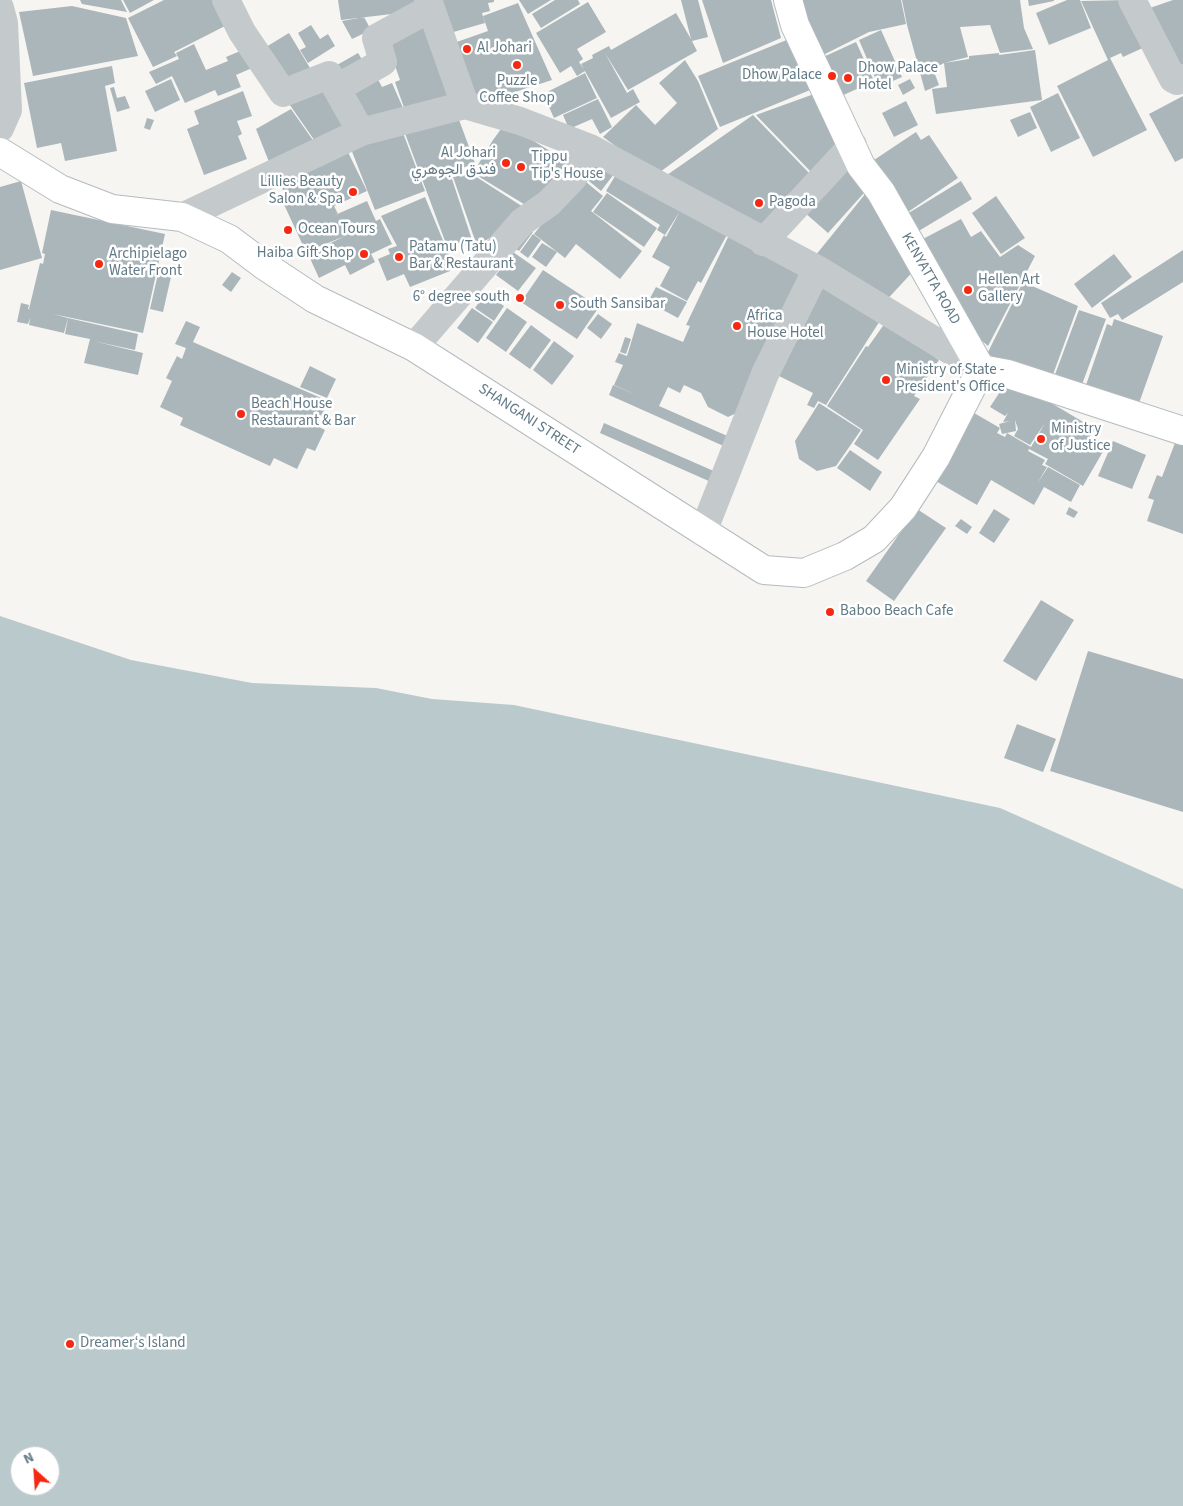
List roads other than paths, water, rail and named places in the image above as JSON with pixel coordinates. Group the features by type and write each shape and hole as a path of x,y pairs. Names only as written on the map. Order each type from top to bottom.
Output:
{"main road":[{"name":"KENYATTA ROAD","path":"788,0 795,25 853,144 861,166 881,192 981,369"},
{"name":"SHANGANI STREET","path":"0,152 60,189 112,209 182,217 229,239 265,266 315,299 414,347 764,570 804,573 845,556 874,539 903,508 936,457 981,369"},
{"path":"981,369 1008,374 1183,431"}],"street":[{"path":"226,0 242,32 283,93 329,75 361,132"},
{"path":"1132,0 1173,79 1177,81 1183,78"},
{"path":"337,88 383,62 376,38 429,4 465,104"},
{"path":"0,8 4,23 8,110 0,128"},
{"path":"182,217 361,132 465,104 520,121 590,148 763,242 817,269 981,369"},
{"path":"763,242 853,144"},
{"path":"414,347 522,222 549,203 572,178 590,148"},
{"path":"703,532 765,374 817,269"}],"place":[{"name":"Al Johari","path":"467,49"},
{"name":"Puzzle Coffee Shop","path":"517,65"},
{"name":"Dhow Palace","path":"832,76"},
{"name":"Dhow Palace Hotel","path":"848,78"},
{"name":"Al Johari فندق الجوهري","path":"506,163"},
{"name":"Tippu Tip's House","path":"521,167"},
{"name":"Lillies Beauty Salon & Spa","path":"353,192"},
{"name":"Pagoda","path":"759,203"},
{"name":"Ocean Tours","path":"288,230"},
{"name":"Haiba Gift Shop","path":"364,254"},
{"name":"Patamu (Tatu) Bar & Restaurant","path":"399,257"},
{"name":"Archipielago Water Front","path":"99,264"},
{"name":"Hellen Art Gallery","path":"968,290"},
{"name":"6° degree south","path":"520,298"},
{"name":"South Sansibar","path":"560,305"},
{"name":"Africa House Hotel","path":"737,326"},
{"name":"Ministry of State - President's Office","path":"886,380"},
{"name":"Beach House Restaurant & Bar","path":"241,414"},
{"name":"Ministry of Justice","path":"1041,439"},
{"name":"Baboo Beach Cafe","path":"830,612"},
{"name":"Dreamer‘s Island","path":"70,1344"}]}
